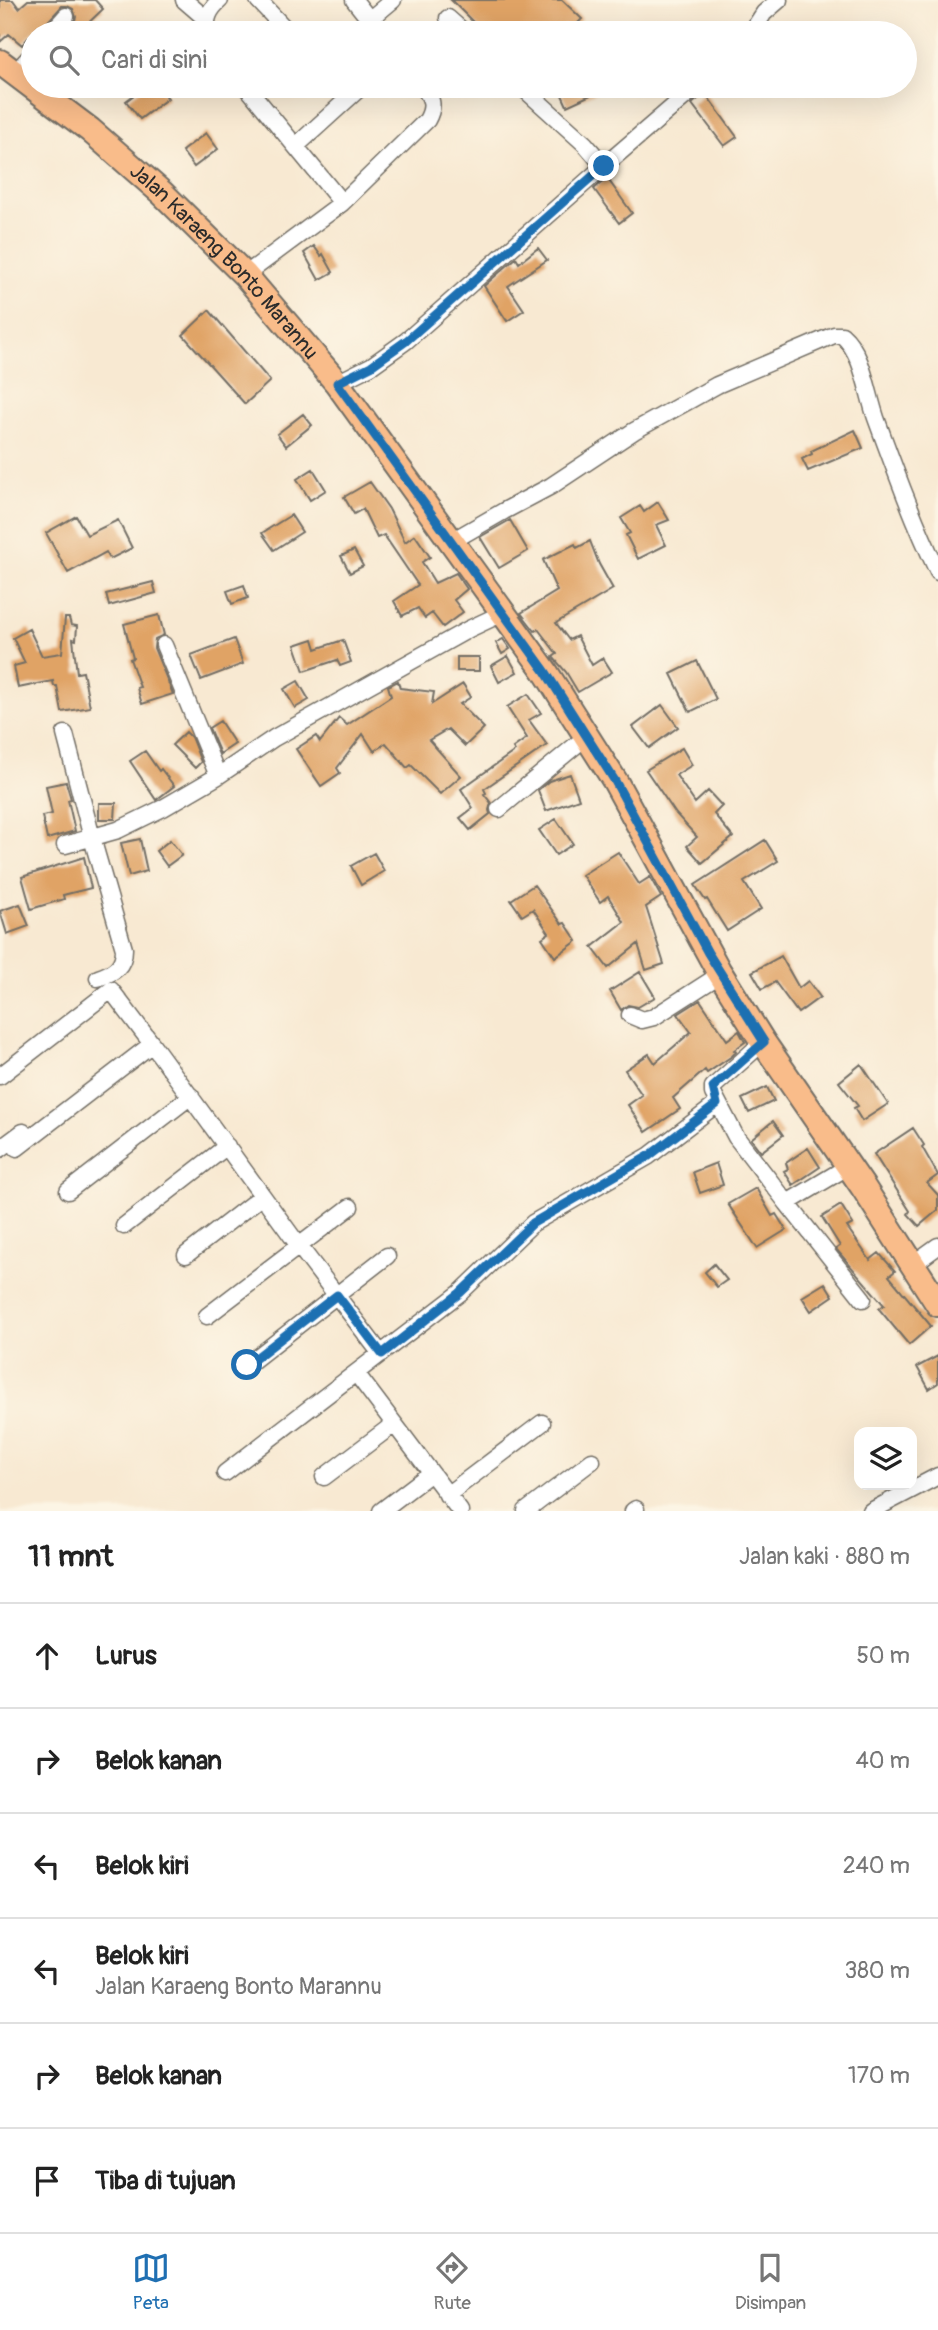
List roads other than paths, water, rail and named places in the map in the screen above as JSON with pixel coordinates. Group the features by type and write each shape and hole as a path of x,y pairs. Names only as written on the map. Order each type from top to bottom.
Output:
{"main road":[{"name":"Jalan Karaeng Bonto Marannu","path":"47,98 126,160 245,275 337,383 545,671 615,781 721,974 938,1304"}],"street":[{"path":"184,0 203,21"},
{"path":"208,21 212,7 220,0"},
{"path":"258,0 278,21"},
{"path":"354,0 369,20 393,0"},
{"path":"759,21 779,0"},
{"path":"62,21 66,16"},
{"path":"448,18 451,21"},
{"path":"256,98 342,203"},
{"path":"296,146 338,98"},
{"path":"245,275 342,203 427,120 432,112 431,98"},
{"path":"535,98 585,144 604,166"},
{"path":"337,383 371,366 406,341 683,98"},
{"path":"452,541 551,486 634,431 717,385 838,334 845,337 860,366 891,460 918,530 938,572"},
{"path":"65,845 126,826 218,776 274,738 469,629 503,613"},
{"path":"164,645 218,776"},
{"path":"65,734 124,949 122,959 113,973 98,978"},
{"path":"499,809 587,736"},
{"path":"630,1015 642,1020 648,1019 721,974"},
{"path":"0,1076 111,990 382,1354"},
{"path":"17,1148 149,1040"},
{"path":"0,1149 149,1040"},
{"path":"764,1042 713,1087 717,1104 736,1137 863,1299"},
{"path":"68,1191 191,1096"},
{"path":"225,1473 460,1293 533,1223 649,1156 717,1104"},
{"path":"124,1226 227,1146"},
{"path":"787,1203 849,1166"},
{"path":"186,1255 262,1196"},
{"path":"207,1316 350,1207"},
{"path":"914,1264 938,1246"},
{"path":"247,1365 387,1256"},
{"path":"356,1373 460,1511"},
{"path":"447,1494 542,1423"},
{"path":"324,1477 394,1424"},
{"path":"526,1511 592,1461"},
{"path":"381,1511 431,1473"},
{"path":"871,1511 938,1476"}]}
